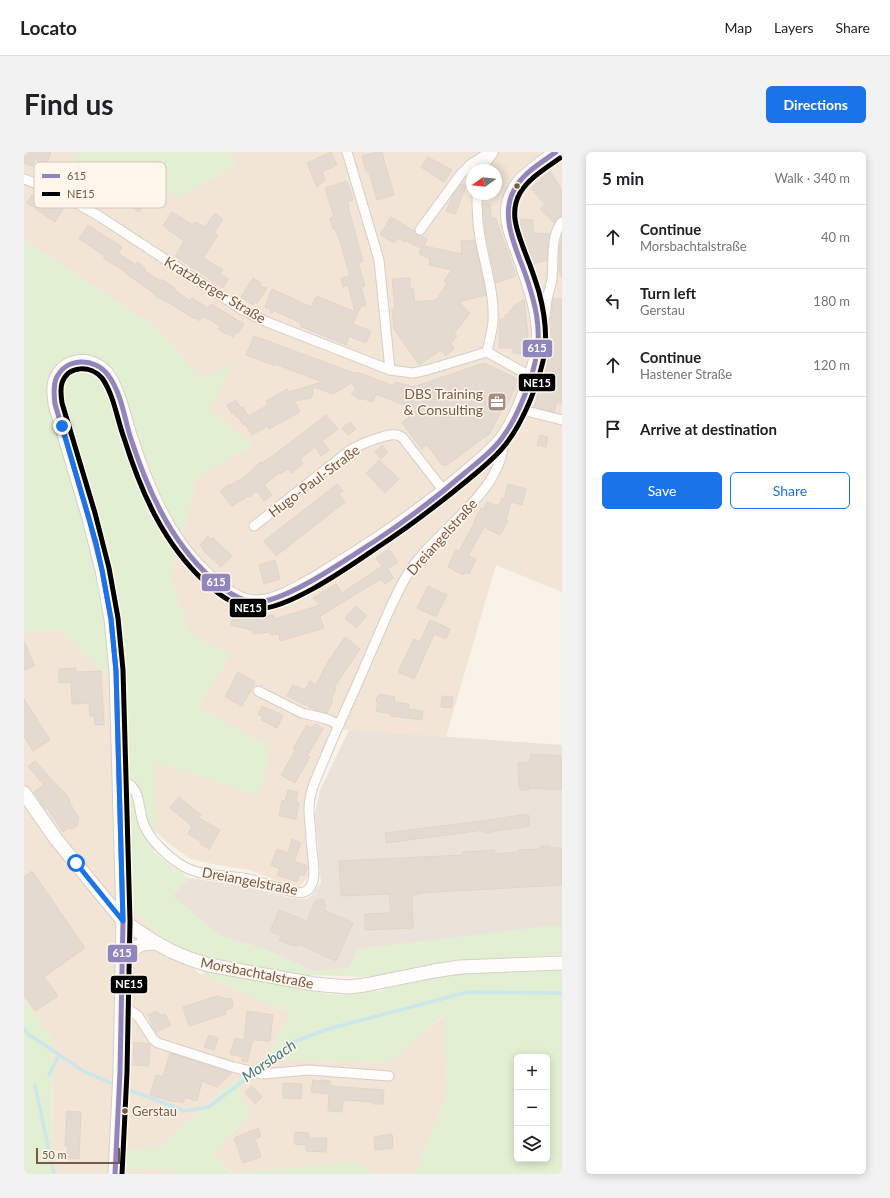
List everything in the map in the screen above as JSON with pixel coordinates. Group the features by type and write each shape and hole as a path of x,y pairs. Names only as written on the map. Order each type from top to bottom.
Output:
{"main road":[{"path":"115,1174 120,1072 123,921 116,671 111,619 96,543 55,404 54,386 57,376 63,369 72,364 86,361 97,364 108,375 116,390 144,474 166,523 193,561 209,577 236,597 254,602 270,601 288,594 358,552 444,492 504,437 518,409 535,363 538,345 538,328 534,301 508,223 508,204 514,189 521,180 556,152"},
{"name":"Morsbachtalstraße","path":"24,793 56,839 123,921 157,944 190,959 209,964 335,987 365,985 434,971 460,968 562,963"},
{"path":"122,963 133,950 144,944 157,944"}],"street":[{"path":"347,152 379,260 390,370"},
{"path":"471,164 490,152"},
{"path":"485,164 494,152"},
{"path":"420,230 466,175"},
{"name":"Kratzberger Straße","path":"24,179 34,183"},
{"path":"477,200 477,218 490,286 493,320 487,352 530,376"},
{"name":"Kratzberger Straße","path":"85,208 241,309 267,322 390,370 405,373 419,372 487,352"},
{"path":"538,328 544,322 547,298 552,281 557,228 562,222"},
{"path":"518,409 562,420"},
{"name":"Hugo-Paul-Straße","path":"254,526 349,451 362,444 390,435 402,437 444,492"},
{"name":"Dreiangelstraße","path":"119,779 126,781 133,786 148,833 177,862 185,867 200,872 249,879 296,892 304,892 311,887 314,878 309,814 310,798 339,725 388,612 408,572 426,550 478,496 490,480 503,453 504,437"},
{"path":"258,691 302,713 339,725"},
{"path":"122,1005 138,1016 153,1039 158,1043 242,1069 263,1074 308,1070 389,1076"}],"shaded area":[{"path":"24,152 74,152 77,162 34,162 34,208 166,208 166,189 178,197 235,167 229,152 562,152 562,592 496,565 446,737 332,729 306,789 311,860 308,877 300,886 287,885 250,870 191,859 172,846 155,831 155,761 259,795 270,747 198,707 231,654 189,633 171,579 197,477 253,445 210,411 232,365 201,378 156,328 24,240"},
{"path":"60,630 115,683 125,805 130,908 201,975 291,1013 265,1059 389,1062 446,1014 447,1096 415,1174 377,1174 354,1163 233,1173 212,1155 250,1114 236,1079 161,1146 121,1152 121,1168 170,1170 173,1174 53,1174 52,1039 24,1000 24,632"},
{"path":"349,730 562,745 562,927 546,927 359,949 349,968 315,972 264,949 219,935 172,896 189,878 244,886 291,898 306,899 311,896 321,883 315,814 320,790"}],"green space":[{"path":"74,152 229,152 235,167 178,197 166,189 166,162 76,162"},
{"path":"24,240 156,328 201,378 233,364 210,411 253,445 197,477 171,579 189,633 231,654 198,707 270,747 259,795 155,762 155,831 153,852 189,878 172,896 219,935 264,949 315,972 349,968 359,949 546,926 562,927 562,955 448,961 374,977 303,975 226,962 170,945 130,908 125,805 115,683 60,630 24,632"},
{"path":"208,970 329,994 344,995 378,991 445,974 562,971 562,1174 415,1174 447,1096 445,1014 390,1062 265,1059 291,1013 201,975"},
{"path":"24,1000 52,1039 53,1174 24,1174"},
{"path":"236,1079 250,1114 212,1155 232,1173 354,1162 377,1174 173,1174 170,1170 121,1168 121,1152 161,1146"}],"building":[{"path":"24,152 51,152 48,162 39,162 35,159 33,166 24,163"},
{"path":"331,152 337,165 322,172 325,180 317,187 307,163"},
{"path":"382,152 394,195 377,200 369,172 366,172 362,156"},
{"path":"428,157 452,170 444,182 421,167"},
{"path":"550,171 562,190 562,216 557,218 554,223 540,209 545,205 531,188"},
{"path":"347,181 353,200 348,202 348,207 363,261 358,263 365,286 361,287 366,305 361,306 353,324 371,331 366,343 349,336 346,345 300,326 301,323 275,311 271,313 270,309 265,307 272,289 311,307 316,297 319,297 355,312 348,285 343,287 341,278 350,276 338,235 335,229 333,229 330,218 334,217 325,188"},
{"path":"461,184 466,186 455,214 446,211 453,195"},
{"path":"32,195 34,196 34,208 27,203"},
{"path":"483,204 490,204 491,217 496,219 516,276 496,283 485,230"},
{"path":"34,208 63,208 55,222"},
{"path":"133,208 141,208 139,212"},
{"path":"172,212 193,225 195,222 205,227 215,213 223,219 214,233 218,235 203,258 223,270 220,274 228,279 223,288 175,256 184,241 163,226"},
{"path":"391,217 414,231 417,235 427,239 424,246 462,254 461,241 474,240 485,289 486,295 459,302 470,313 453,335 457,336 451,343 454,349 446,356 441,350 419,365 394,329 392,309 395,309 392,279 410,278 410,288 413,288 415,302 436,300 447,284 444,281 452,270 429,265 430,259 419,254 421,248 398,238 394,243 380,235"},
{"path":"521,219 533,220 533,233 550,234 547,260 533,264 520,228"},
{"path":"88,225 122,247 118,253 136,265 137,262 145,268 144,270 159,280 163,280 190,301 192,298 208,308 211,304 244,324 238,333 236,332 233,337 227,333 226,334 218,329 220,326 203,316 200,321 196,318 195,319 155,296 155,294 125,273 126,272 103,258 105,256 79,239"},
{"path":"562,235 562,278 559,271 559,249"},
{"path":"253,278 261,283 259,286 267,288 257,303 255,302 253,305 241,297"},
{"path":"553,299 562,299 562,404 557,402 554,412 534,407 554,338 551,337 551,314"},
{"path":"524,300 528,334 526,354 513,353 513,348 499,348 500,319 505,319 505,315 509,314 515,305"},
{"path":"254,336 394,386 396,382 413,387 484,363 516,378 517,384 505,409 502,410 490,433 447,465 442,465 427,445 422,449 402,423 412,414 404,405 376,394 373,402 364,399 357,399 358,397 351,394 356,389 352,383 340,390 338,389 337,392 333,394 313,387 313,395 311,395 311,398 294,401 300,412 269,429 268,426 252,435 245,424 243,425 238,416 236,417 234,412 232,414 227,405 236,400 241,408 243,407 248,416 268,405 266,401 287,389 289,392 322,382 273,363 275,366 246,355"},
{"path":"326,415 338,429 322,441 329,450 321,456 315,447 300,459 303,464 291,473 288,469 280,474 279,473 264,485 272,495 264,501 257,491 232,506 220,491 228,485 231,485 238,480 239,481 259,463 262,463 270,458"},
{"path":"350,422 356,429 348,435 342,428"},
{"path":"540,435 548,437 546,447 537,445"},
{"path":"382,445 388,452 381,459 375,452"},
{"path":"379,460 399,479 385,493 366,473"},
{"path":"337,484 343,491 339,494 345,502 276,556 264,541"},
{"path":"508,484 526,489 522,505 511,502 506,520 508,521 500,535 484,527 468,556 476,559 469,574 465,572 463,575 448,567 456,550 459,551 481,508 483,509 487,502 499,506 502,498 504,499"},
{"path":"208,536 211,539 213,538 232,556 221,567 202,549 203,548 200,545"},
{"path":"389,549 398,562 387,569 394,578 385,584 381,579 320,616 324,628 280,641 279,634 270,635 270,632 253,634 252,630 231,625 234,611 258,617 274,615 275,619 320,605 313,598 336,584 342,593 382,566 376,558"},
{"path":"275,560 280,579 264,584 259,565"},
{"path":"428,586 447,595 436,617 417,608"},
{"path":"356,606 367,616 356,628 345,618"},
{"path":"430,620 450,629 446,639 434,634 414,679 398,672 414,639 420,642"},
{"path":"345,637 360,649 335,686 336,689 331,699 333,700 327,713 318,711 287,696 293,685 305,690 310,681 316,685 327,663"},
{"path":"24,641 35,666 24,670"},
{"path":"76,668 76,672 101,671 104,725 95,725 94,716 90,716 89,703 72,704 71,682 59,683 59,669"},
{"path":"238,672 255,682 242,706 225,697"},
{"path":"380,694 395,697 394,702 409,704 408,709 423,711 422,720 391,716 391,714 376,711 378,703 376,701"},
{"path":"442,696 453,697 452,708 441,707"},
{"path":"24,699 50,740 33,751 24,736"},
{"path":"262,706 283,715 277,728 261,720 263,717 258,714"},
{"path":"315,724 323,729 307,756 310,757 295,783 281,775 296,749 293,748 307,725 312,728"},
{"path":"531,754 562,756 562,790 529,788 529,790 520,790 518,762 530,763"},
{"path":"35,761 63,792 64,791 70,801 69,802 79,818 77,826 73,829 69,828 63,832 34,792 44,785 28,766"},
{"path":"288,790 298,792 296,802 299,803 296,819 279,816 282,800 285,801"},
{"path":"179,797 201,815 199,818 220,830 209,849 200,844 202,842 188,834 192,826 170,808"},
{"path":"528,814 530,826 484,833 483,830 386,843 385,833"},
{"path":"292,839 301,843 294,861 308,866 304,876 300,874 297,882 277,875 280,869 271,865 277,849 288,853"},
{"path":"540,846 562,848 562,885 418,893 412,895 413,928 365,930 365,914 391,913 389,894 341,896 339,861 463,855 463,852 494,850 495,854 518,852 518,850 540,849"},
{"path":"32,871 85,948 44,977 58,996 35,1011 24,995 24,877"},
{"path":"316,900 324,900 324,904 326,905 324,910 353,923 336,961 298,944 297,946 293,946 279,940 281,936 270,931 279,910 307,921"},
{"path":"217,996 226,999 231,998 233,1004 232,1008 225,1010 226,1014 189,1026 183,1007"},
{"path":"157,1011 161,1016 165,1014 171,1025 156,1032 148,1015"},
{"path":"247,1011 273,1015 270,1041 253,1040 247,1062 242,1061 242,1057 230,1054 235,1038 244,1040"},
{"path":"209,1035 218,1038 214,1050 204,1047"},
{"path":"134,1042 150,1044 149,1066 133,1065"},
{"path":"170,1053 232,1073 217,1087 202,1081 197,1101 185,1097 183,1103 175,1102 150,1095 156,1075 163,1077"},
{"path":"313,1080 330,1081 330,1086 384,1090 383,1104 343,1100 342,1112 328,1111 329,1094 311,1092"},
{"path":"283,1083 302,1084 301,1099 283,1098"},
{"path":"252,1086 262,1097 255,1104 245,1092"},
{"path":"67,1111 81,1112 79,1159 67,1158 68,1146 65,1146"},
{"path":"258,1128 261,1136 255,1139 261,1157 243,1163 234,1138"},
{"path":"295,1132 309,1133 309,1138 327,1138 326,1152 306,1151 306,1145 294,1144"},
{"path":"392,1134 393,1148 375,1150 374,1137"}],"waterway":[{"name":"Morsbach","path":"122,1087 184,1111 209,1107 247,1078 264,1062 293,1042 328,1029 468,992 562,993"},
{"name":"Morsbach","path":"24,1029 28,1034 85,1072 116,1085"},
{"path":"49,1075 59,1055"},
{"path":"35,1085 54,1174"}],"transit line":[{"name":"615","path":"115,1174 120,1072 123,921 116,671 111,619 102,570 88,515 55,404 54,388 56,379 60,372 66,367 73,363 80,362 96,365 108,375 122,404 130,436 144,475 161,512 171,529 195,562 220,586 244,600 257,602 270,600 301,587 334,568 410,517 486,456 498,443 514,419 533,372 538,342 538,324 528,282 509,226 509,203 513,192 526,174 556,152"},
{"name":"NE15","path":"122,1174 127,1072 130,921 123,670 118,618 109,568 95,513 62,403 62,383 69,373 80,369 92,371 102,378 110,392 138,478 155,516 177,551 205,582 216,592 242,607 257,609 271,607 286,602 336,575 413,523 488,463 512,436 525,413 540,374 546,343 545,321 541,299 518,232 515,209 520,193 528,183 560,158"}],"place":[{"name":"DBS Training & Consulting","path":"497,402"},
{"name":"Gerstau","path":"125,1111"}],"route":[{"path":"62,426 96,543 111,619 116,671 123,921 76,863"}]}
